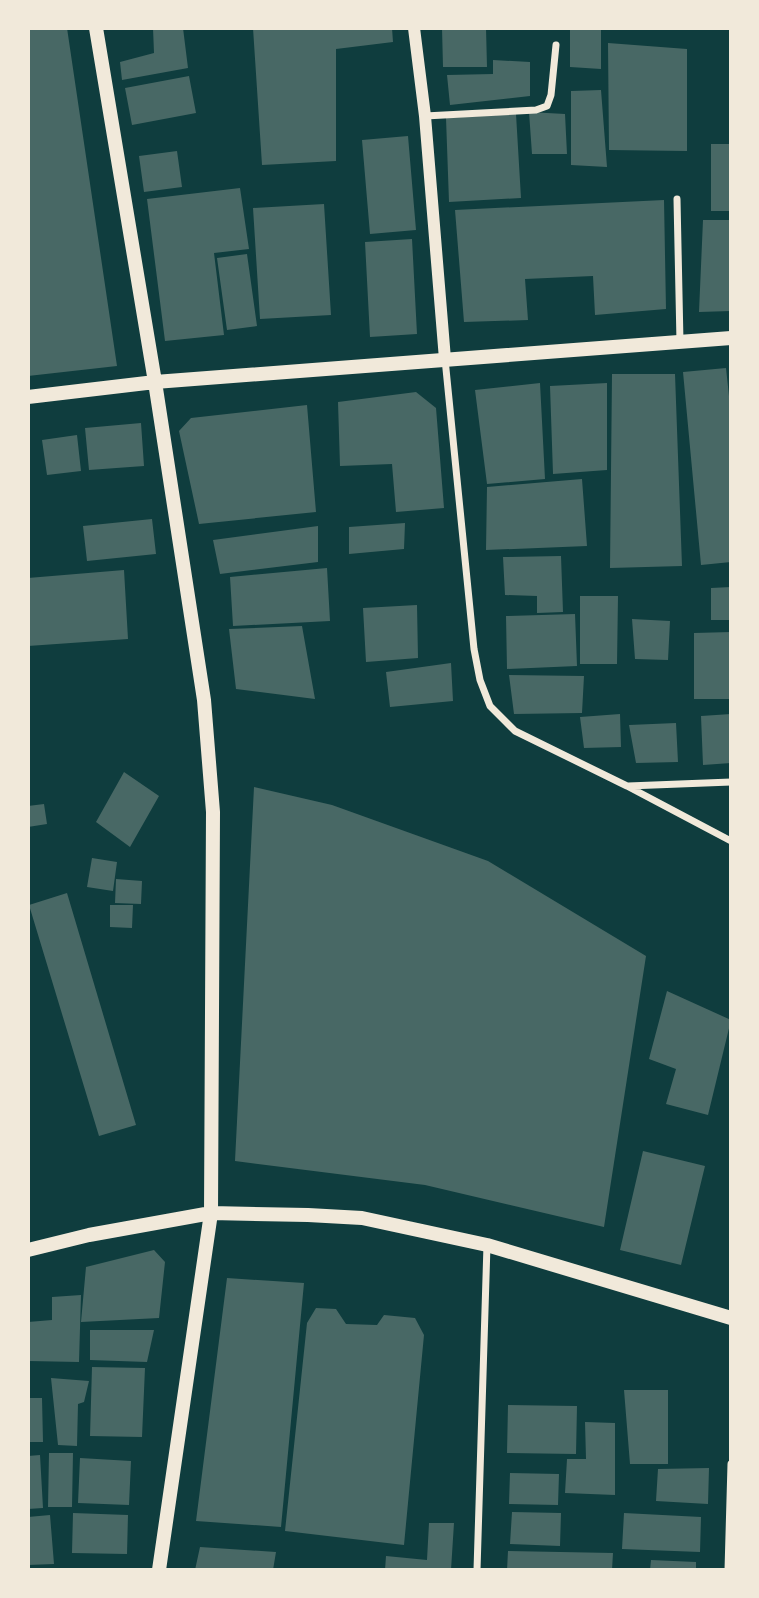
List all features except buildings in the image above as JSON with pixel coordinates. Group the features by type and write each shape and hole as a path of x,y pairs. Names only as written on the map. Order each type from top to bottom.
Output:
{"main road":[{"path":"96,28 204,699 213,812 211,1213 159,1570"},
{"path":"28,397 155,382 731,338"},
{"path":"28,1250 89,1235 211,1213 308,1214 362,1219 487,1245 731,1318"}],"street":[{"path":"414,28 425,116 445,359 474,649 480,680 490,706 515,731 731,841"},
{"path":"425,116 536,110 547,106 551,95 556,45"},
{"path":"677,200 680,342"},
{"path":"627,786 731,782"},
{"path":"477,1570 487,1245"},
{"path":"728,1570 731,1464"}]}
